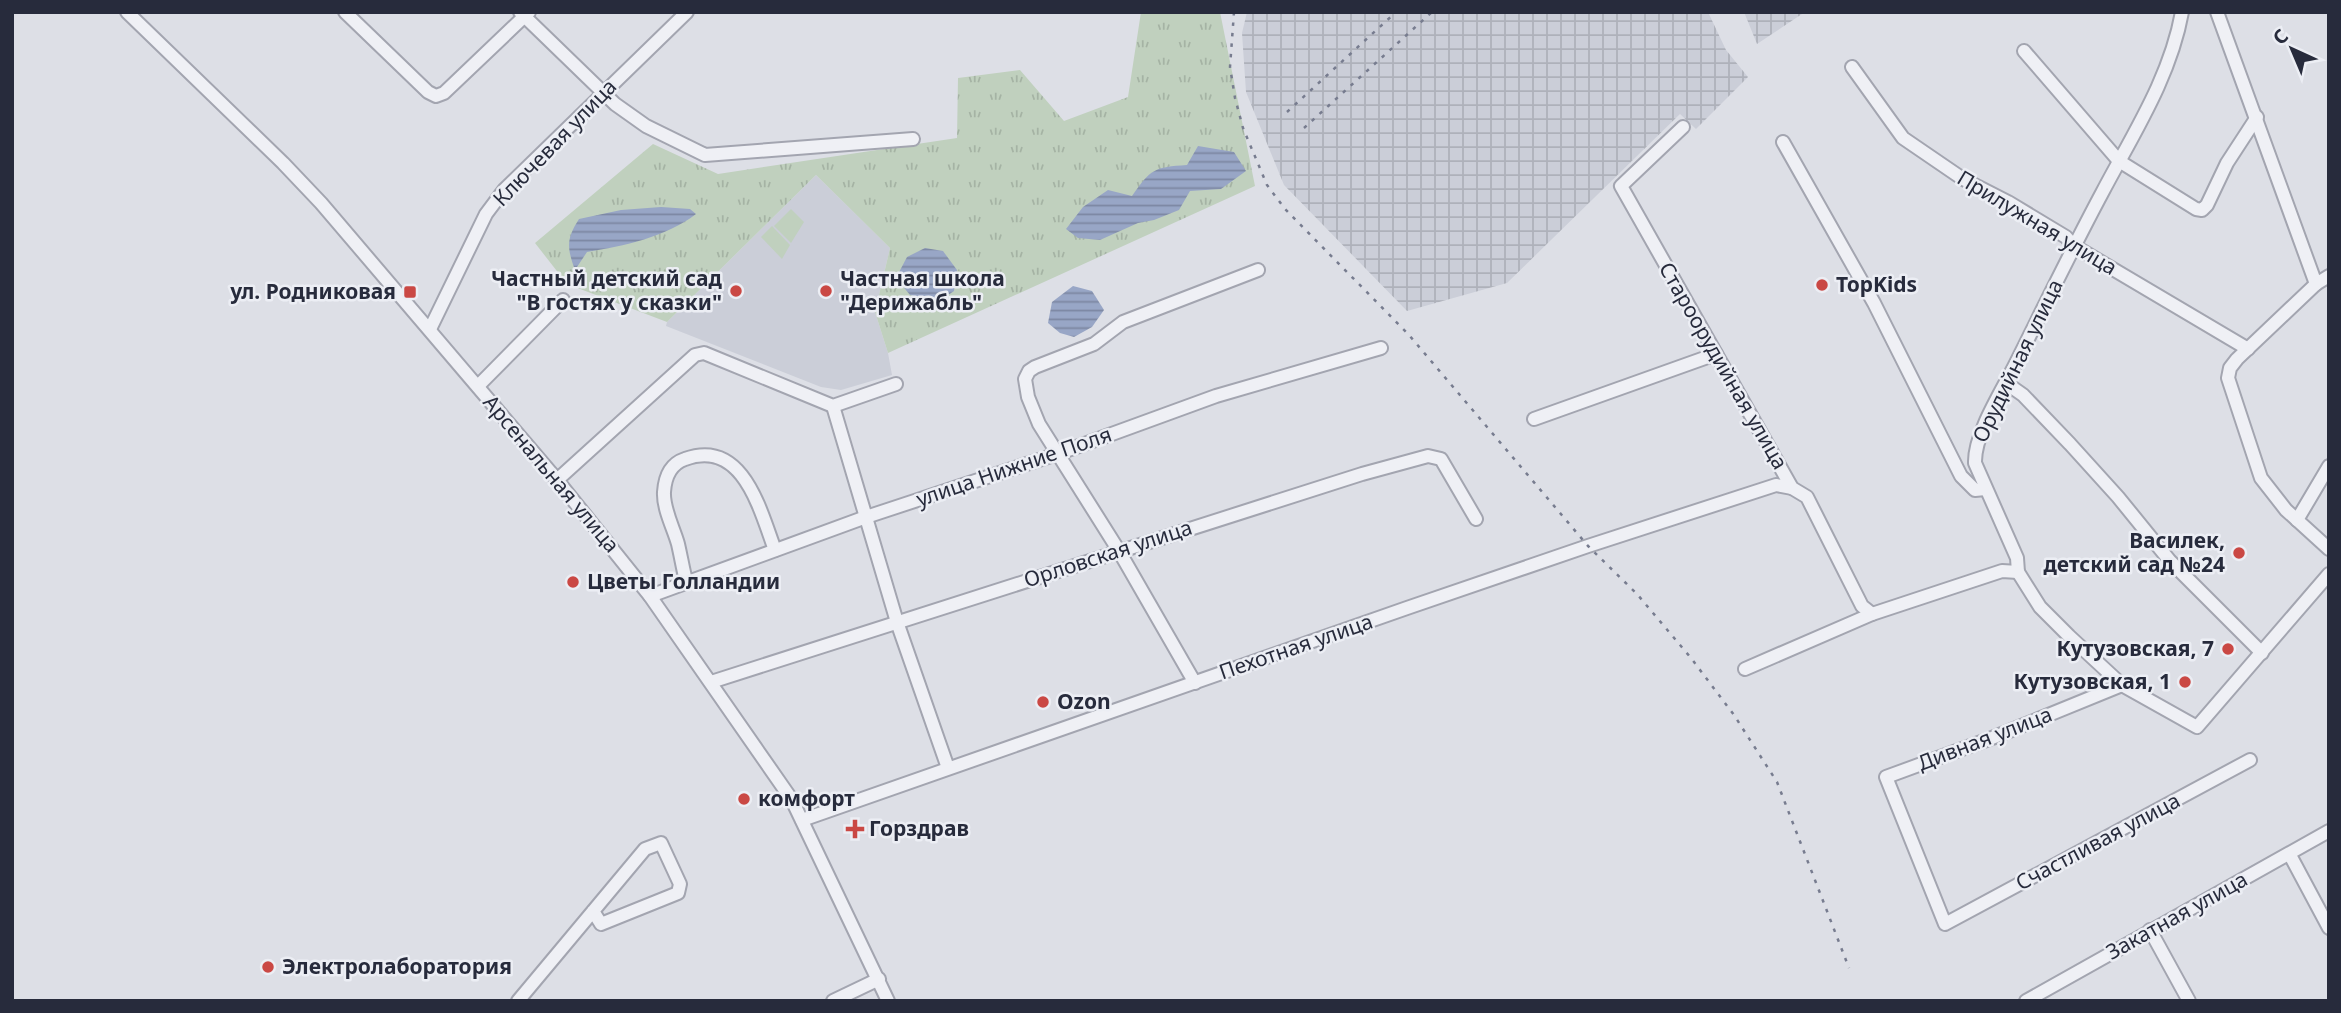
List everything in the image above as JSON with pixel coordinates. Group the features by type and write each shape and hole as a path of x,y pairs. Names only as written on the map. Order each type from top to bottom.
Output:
{"street":[{"name":"Арсенальная улица","path":"127,12 283,163 430,329 650,596 792,800 888,1001"},
{"path":"345,12 428,92 436,96 444,93 525,14 603,93 646,126 705,155 913,139"},
{"name":"Ключевая улица","path":"430,329 486,214 504,190 687,12"},
{"name":"Орудийная улица","path":"2182,12 2177,41 2163,79 2074,246 2006,383 1975,452 1975,463 2017,558 2018,572 2040,607 2122,685 2197,727 2262,653"},
{"path":"2217,12 2257,117 2325,280 2248,349 2230,368 2228,378 2260,478 2286,510 2329,548"},
{"path":"2024,51 2119,161 2196,209 2202,210 2207,205 2227,163 2257,117"},
{"name":"Прилужная улица","path":"1853,67 1903,138 1963,179 2008,202 2066,237 2074,246 2248,349"},
{"name":"Староорудийная улица","path":"1682,127 1621,186 1792,488 1807,498 1862,606 1872,614"},
{"path":"1783,142 1874,303 1961,477 1975,490 1985,489"},
{"path":"1195,682 1119,551 1039,424 1028,397 1025,379 1028,371 1094,344 1123,322 1258,270"},
{"path":"478,386 563,300"},
{"name":"улица Нижние Поля","path":"650,596 866,517 1057,454 1216,396 1381,348"},
{"path":"557,480 695,355 704,354 833,406 896,384"},
{"path":"1534,419 1716,354"},
{"path":"2006,383 2023,395 2070,444 2126,505 2170,561 2262,653 2329,574"},
{"path":"833,406 897,622 948,768"},
{"path":"686,581 663,496 667,473 677,461 695,455 714,456 735,467 753,489 775,550"},
{"name":"Орловская улица","path":"710,682 1362,474 1428,456 1441,459 1476,519"},
{"path":"2297,520 2329,466"},
{"name":"Пехотная улица","path":"802,820 1588,546 1776,485 1792,488"},
{"path":"1745,669 1872,614 2002,571 2018,572"},
{"name":"Дивная улица","path":"1945,924 1886,777 1992,738 2122,685"},
{"name":"Счастливая улица","path":"1945,924 2250,760"},
{"name":"Закатная улица","path":"2026,1001 2051,995 2150,930 2290,855 2329,831"},
{"path":"518,1001 593,911 645,849 662,843 680,884 678,894 601,924 593,911"},
{"path":"2290,855 2329,928"},
{"path":"2150,930 2189,1001"},
{"path":"833,1001 879,979"}],"shaded area":[{"path":"1247,12 1708,12 1726,50 1748,77 1696,129 1680,114 1507,283 1407,311 1284,185 1246,92 1242,33"},
{"path":"1744,12 1805,12 1757,44"},
{"name":"Частная школа \"Дерижабль\"","path":"816,175 890,248 875,312 892,375 841,390 821,387 666,326 667,322"}],"green space":[{"path":"1141,12 1220,12 1255,186 888,353 875,312 890,248 816,175 667,322 567,284 535,243 653,144 718,174 957,138 958,78 1020,70 1064,121 1128,97"},
{"path":"791,209 804,222 791,243 774,226"},
{"path":"772,226 790,245 782,259 761,237"}],"water":[{"path":"1198,146 1234,152 1246,171 1221,189 1190,191 1179,210 1138,223 1100,240 1078,238 1066,229 1083,207 1108,190 1132,196 1154,171 1187,165"},
{"path":"661,207 690,209 696,214 658,235 587,252 575,270 569,244 579,219 621,210"},
{"path":"925,248 943,251 957,270 954,291 938,302 910,295 896,278 907,257"},
{"path":"1073,286 1092,291 1104,310 1092,327 1074,337 1060,333 1048,323 1052,302"}],"railway":[{"path":"1234,12 1230,67 1235,98 1243,128 1267,185 1285,209 1409,335 1588,546 1637,594 1691,658 1734,715 1777,782 1849,968"},
{"path":"1287,112 1396,12"},
{"path":"1304,128 1432,12"}],"place":[{"name":"TopKids","path":"1822,285"},
{"name":"Частный детский сад \"В гостях у сказки\"","path":"736,291"},
{"name":"Частная школа \"Дерижабль\"","path":"826,291"},
{"name":"ул. Родниковая","path":"410,292"},
{"name":"Василек, детский сад №24","path":"2239,553"},
{"name":"Цветы Голландии","path":"573,582"},
{"name":"Кутузовская, 7","path":"2228,649"},
{"name":"Кутузовская, 1","path":"2185,682"},
{"name":"Ozon","path":"1043,702"},
{"name":"комфорт","path":"744,799"},
{"name":"Горздрав","path":"855,829"},
{"name":"Электролаборатория","path":"268,967"}]}
